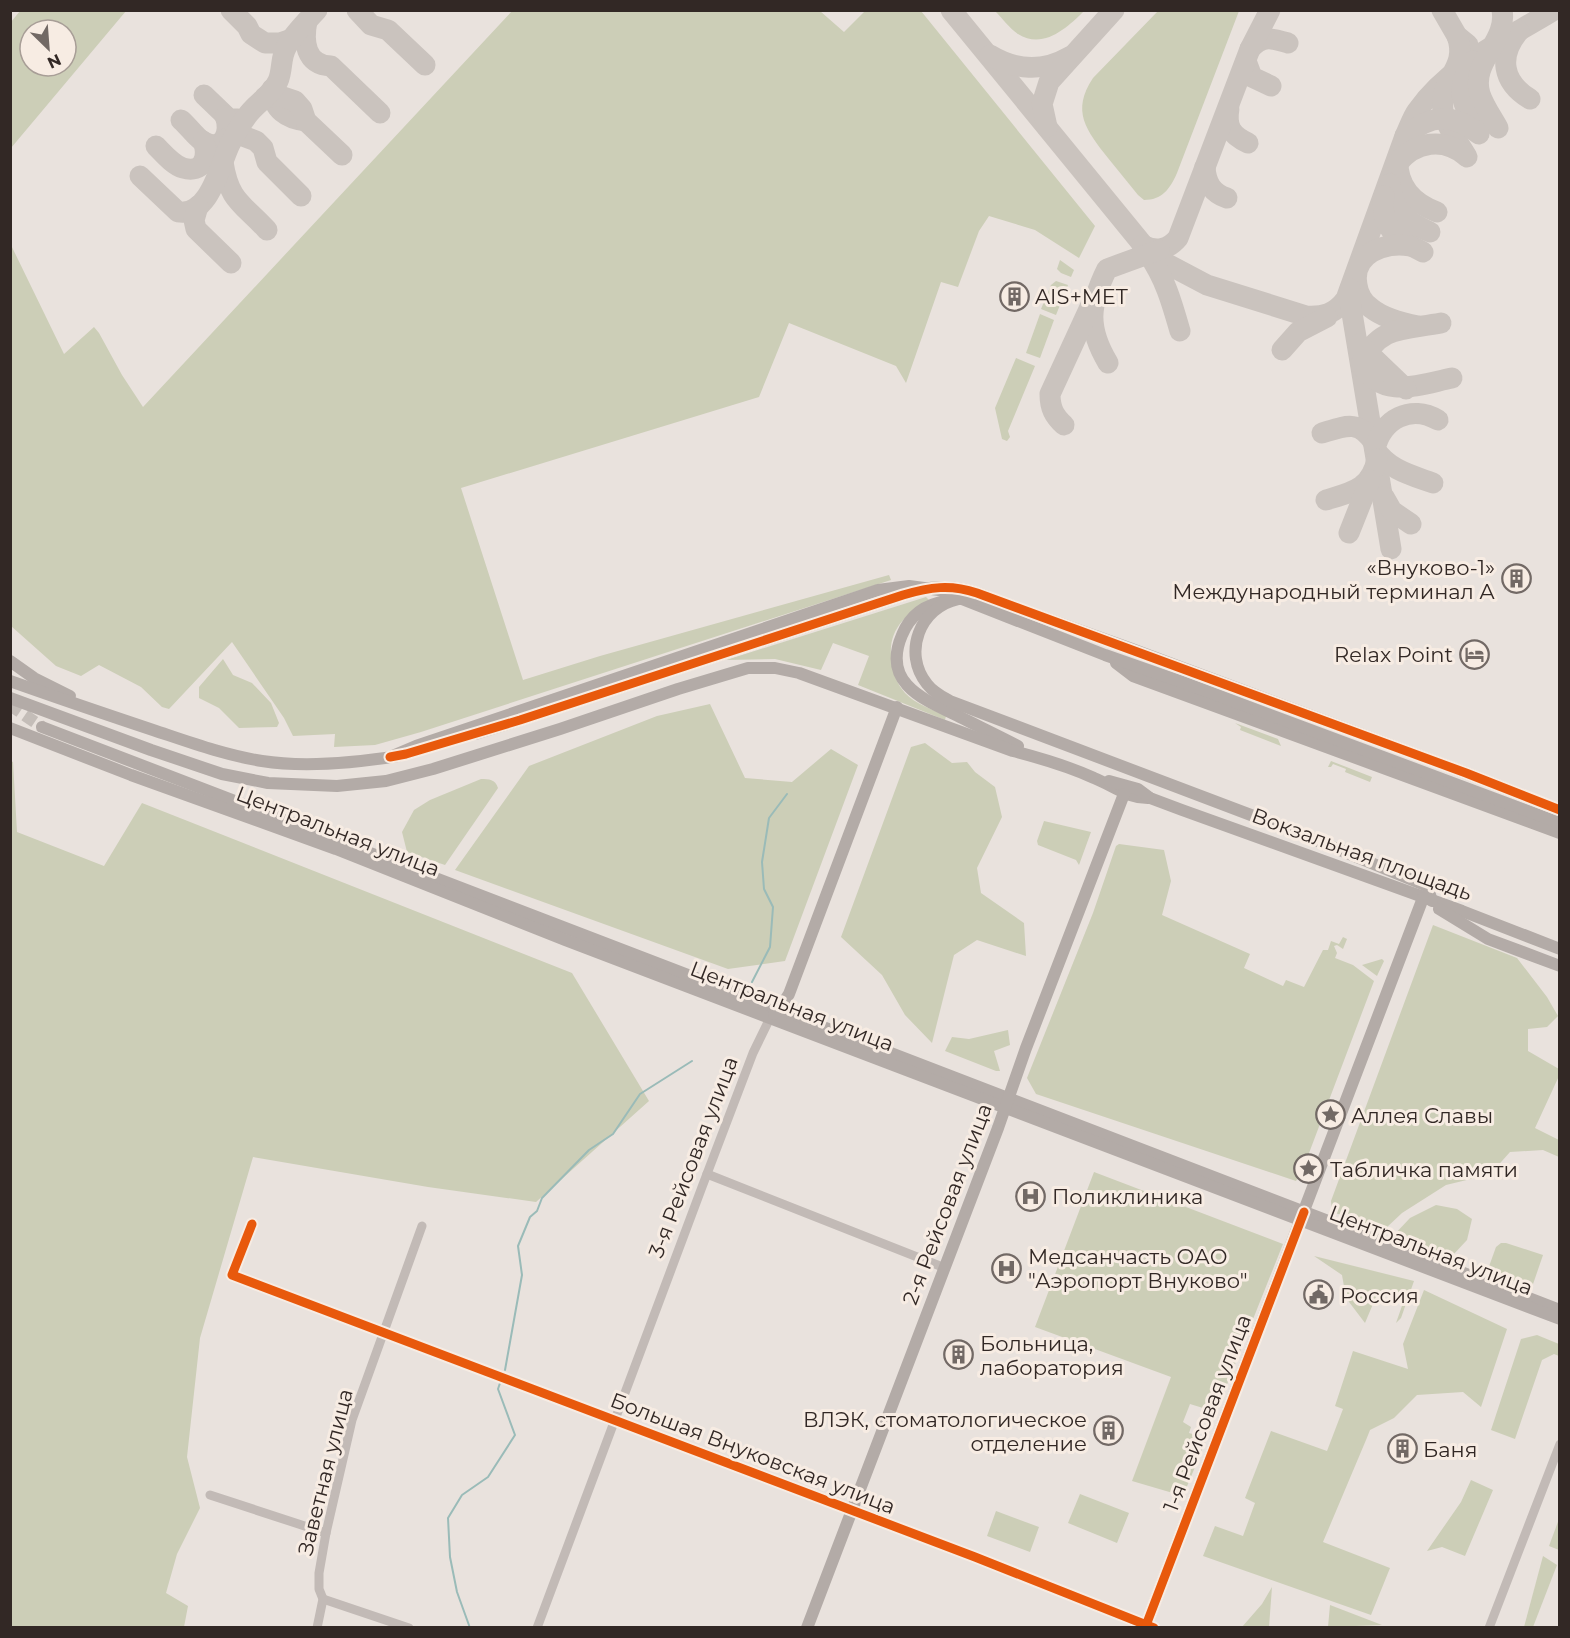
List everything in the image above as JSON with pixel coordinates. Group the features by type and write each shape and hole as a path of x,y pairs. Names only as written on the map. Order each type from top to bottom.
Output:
{"main road":[{"path":"390,757 416,746 878,590 916,586 939,590 1105,655 1560,824"},
{"path":"10,681 227,755 263,762 360,761 418,751 941,586 966,589 1466,773 1560,810"},
{"path":"1009,605 960,599 938,607 927,618 917,636 916,660 925,681 936,694 1300,834 1427,886 1427,900 1488,939 1560,966"},
{"path":"963,599 930,606 916,613 904,631 899,644 898,665 902,678 915,694 1044,759"},
{"path":"1105,655 1133,676 1560,833"},
{"path":"10,661 34,678 100,712"},
{"name":"Вокзальная площадь","path":"10,698 209,770 268,783 306,786 361,784 418,773 718,676 758,667 791,670 1013,751 1044,759 1095,778 1138,789 1150,798 1560,949"},
{"name":"3-я Рейсовая улица","path":"774,1014 789,994 897,707"},
{"path":"1269,726 1285,721"},
{"name":"Центральная улица","path":"42,727 774,1014 1302,1216 1560,1319"},
{"name":"Центральная улица","path":"10,729 336,849 565,940 774,1014"},
{"name":"Вокзальная площадь","path":"1095,778 1124,794 1138,799 1150,798"},
{"path":"1442,790 1459,786"},
{"name":"2-я Рейсовая улица","path":"807,1628 1124,794"},
{"name":"1-я Рейсовая улица","path":"1148,1626 1302,1216 1427,900"},
{"name":"Центральная улица","path":"1302,1216 1560,1310"}],"street":[{"name":"3-я Рейсовая улица","path":"537,1628 753,1053 774,1014"},
{"path":"707,1174 945,1268"},
{"name":"Большая Внуковская улица","path":"252,1224 232,1275 852,1510 1148,1626"},
{"name":"Заветная улица","path":"317,1628 322,1599 319,1589 319,1573 352,1420 422,1226"},
{"path":"1489,1628 1560,1444"},
{"path":"210,1495 326,1533"},
{"path":"322,1599 409,1628"}],"green space":[{"path":"513,10 820,11 844,32 865,11 921,11 1095,226 1079,258 1035,230 989,216 979,231 958,287 941,282 906,383 896,366 789,323 759,397 461,488 523,680 600,656 889,575 891,580 375,745 334,747 335,734 293,736 284,718 232,642 169,709 162,707 141,687 99,665 81,676 56,666 11,626 10,243 64,354 94,327 143,407"},
{"path":"20,11 126,11 78,68 78,18 18,18 18,78 70,78 11,148 11,22"},
{"path":"995,11 1084,11 1054,35 1036,40 1018,34"},
{"path":"1158,11 1239,11 1174,179 1161,196 1144,200 1093,138 1082,110 1086,90 1093,78"},
{"path":"1060,260 1074,270 1071,277 1057,269"},
{"path":"1056,281 1068,285 1056,315 1041,309 1051,285"},
{"path":"1040,314 1054,320 1040,358 1026,353"},
{"path":"1016,358 1035,366 1008,431 1010,437 1007,441 1002,439 995,408"},
{"path":"926,597 930,601 912,612 899,625 892,642 892,663 896,679 905,693 919,703 946,716 945,720 858,685 869,656 833,643 821,670 775,659 726,660"},
{"path":"223,659 233,675 252,683 271,703 279,723 277,727 239,728 219,708 199,698 199,687"},
{"path":"710,704 745,778 792,782 831,749 858,765 785,961 728,969 455,870 529,766 657,716"},
{"path":"1235,723 1278,739 1281,746 1240,730 1241,727"},
{"path":"925,743 952,763 967,762 975,772 995,787 1002,817 977,868 981,893 1024,923 1026,956 977,940 954,955 932,1043 905,1015 882,975 841,937 911,747"},
{"path":"11,761 13,762 17,832 104,866 142,803 572,973 649,1101 536,1202 428,1187 253,1157 200,1338 187,1457 200,1508 177,1554 166,1593 188,1606 184,1627 11,1627"},
{"path":"1331,761 1372,777 1370,782 1345,772 1346,769 1333,764 1328,767"},
{"path":"481,779 493,781 498,788 445,865 407,852 402,832 414,810 430,800"},
{"path":"1044,821 1091,832 1079,865 1076,860 1038,845 1037,841"},
{"path":"1119,844 1164,850 1171,881 1162,915 1250,954 1244,968 1283,986 1286,980 1304,987 1323,950 1328,950 1331,941 1339,944 1343,937 1347,939 1343,949 1337,945 1334,946 1337,953 1335,958 1353,965 1374,981 1303,1169 1296,1181 1036,1094 1027,1078 1093,913 1116,846"},
{"path":"1433,925 1517,958 1547,997 1558,1016 1547,1027 1528,1029 1528,1051 1559,1069 1559,1076 1535,1128 1559,1140 1559,1157 1543,1150 1510,1152 1494,1170 1475,1178 1446,1185 1402,1213 1385,1229 1332,1212 1331,1201"},
{"path":"1382,959 1384,961 1377,976 1362,965"},
{"path":"1008,1030 1010,1045 994,1051 1000,1071 945,1051 952,1037 969,1039"},
{"path":"1094,1172 1283,1244 1216,1412 1190,1404 1183,1422 1191,1427 1189,1433 1207,1438 1183,1496 1132,1481 1171,1377 1035,1327"},
{"path":"1436,1205 1457,1209 1472,1219 1467,1240 1452,1256 1431,1251 1394,1235 1410,1218"},
{"path":"1501,1243 1543,1255 1532,1287 1487,1272 1496,1247"},
{"path":"1314,1256 1414,1281 1401,1318 1396,1323 1403,1303 1378,1292 1365,1323 1346,1298 1342,1275"},
{"path":"1424,1290 1507,1329 1481,1407 1463,1392 1417,1395 1394,1418 1370,1430 1323,1542 1390,1568 1371,1615 1203,1556 1215,1526 1243,1536 1255,1503 1245,1498 1271,1431 1327,1451 1343,1409 1335,1406 1353,1351 1408,1369 1403,1344"},
{"path":"1537,1335 1559,1344 1559,1356 1554,1354 1542,1360 1515,1439 1491,1430 1521,1339"},
{"path":"1471,1480 1493,1490 1465,1556 1442,1547 1427,1551 1461,1502"},
{"path":"1080,1494 1129,1513 1117,1543 1068,1523"},
{"path":"996,1511 1039,1527 1030,1552 987,1536"},
{"path":"1559,1519 1559,1550 1549,1546"},
{"path":"1543,1556 1557,1565 1533,1627 1524,1627"},
{"path":"1272,1587 1269,1627 1242,1627 1262,1604"},
{"path":"1330,1605 1382,1625 1328,1627"}],"waterway":[{"path":"752,982 770,947 773,907 764,889 762,862 769,818 787,794"},
{"path":"505,1370 522,1275 518,1246 530,1217 537,1211 542,1198 589,1150 613,1134 640,1094 692,1061"},
{"path":"470,1628 457,1592 450,1557 448,1518 462,1495 488,1477 515,1435 498,1389 500,1383"}],"taxiway":[{"path":"231,10 247,26 251,34 265,43 280,43 292,39"},
{"path":"140,176 178,212 189,211 198,206 206,198 218,176 230,144 240,126 275,86 280,77 283,55 290,41 317,10"},
{"path":"357,10 371,25 388,30 425,65"},
{"path":"951,10 1152,256 1207,285 1306,316 1323,315 1333,311 1346,299 1405,136 1417,111 1430,94 1462,66 1554,10"},
{"path":"1047,127 1042,104 1049,82 1114,10"},
{"path":"1142,245 1152,249 1162,249 1178,238 1250,49 1270,10"},
{"path":"1442,10 1457,36 1468,45"},
{"path":"1498,128 1480,94 1478,82 1484,61 1500,32 1502,10"},
{"path":"307,21 305,36 311,57 322,65 331,66 380,113"},
{"path":"1519,31 1508,50 1506,68 1514,85 1530,99"},
{"path":"1457,36 1460,47 1459,57 1445,90 1443,111 1450,129 1467,157"},
{"path":"1250,49 1259,41 1268,39 1288,43"},
{"path":"990,55 1009,64 1029,67 1049,65 1069,57"},
{"path":"1246,61 1252,77 1271,86"},
{"path":"1473,61 1463,81 1462,97 1479,133"},
{"path":"272,89 275,103 282,112 287,116 306,121"},
{"path":"204,95 229,119 238,119"},
{"path":"265,97 280,96 295,101 302,109 306,121 342,155"},
{"path":"1229,108 1228,120 1231,130 1237,137 1248,143"},
{"path":"181,120 202,141 215,145 220,143 226,135 225,116"},
{"path":"1405,136 1424,123 1442,119 1460,122 1479,134"},
{"path":"225,139 240,135 256,141 263,148 267,162 301,196"},
{"path":"156,146 176,164 183,168 195,169 203,163 205,158 203,141"},
{"path":"1397,164 1412,150 1430,144 1448,146 1466,156"},
{"path":"1398,160 1400,178 1408,193 1421,204 1437,212"},
{"path":"223,162 233,194 267,230"},
{"path":"1205,167 1211,187 1227,198"},
{"path":"1390,184 1394,202 1402,214 1414,224 1430,232"},
{"path":"1384,196 1384,217 1392,231 1423,252"},
{"path":"198,206 194,220 196,229 231,263"},
{"path":"1410,246 1390,246 1372,252 1359,265 1357,285 1363,301 1376,312 1393,320 1418,326"},
{"path":"1108,363 1096,339 1093,316 1101,282 1107,269 1159,250"},
{"path":"1148,254 1171,301 1180,331"},
{"path":"1350,289 1350,301 1391,549"},
{"path":"1064,425 1053,411 1050,394 1091,305"},
{"path":"1282,350 1298,332 1327,317"},
{"path":"1441,323 1404,329 1384,336 1368,351 1361,364 1379,382 1390,386 1414,386 1452,378"},
{"path":"1359,344 1406,389"},
{"path":"1433,483 1394,467 1375,449 1384,430 1399,417 1418,414 1428,415 1438,420"},
{"path":"1322,433 1345,427 1357,427 1363,430 1374,443"},
{"path":"1326,500 1359,488 1370,477 1377,459"},
{"path":"1349,533 1370,480"},
{"path":"1384,497 1392,511 1411,524"}],"tunnel":[{"path":"10,705 42,727"}],"cycle path":[{"path":"390,757 520,720 903,595 931,588 958,588 977,593 1466,773 1560,810"},
{"path":"1145,1628 1304,1212"},
{"path":"252,1224 232,1275 975,1557 1154,1628"}],"place":[{"name":"AIS+MET","path":"1014,296"},
{"name":"«Внуково-1» Международный терминал А","path":"1516,579"},
{"name":"Relax Point","path":"1474,654"},
{"name":"Аллея Славы","path":"1330,1115"},
{"name":"Табличка памяти","path":"1309,1169"},
{"name":"Поликлиника","path":"1031,1196"},
{"name":"Медсанчасть ОАО \"Аэропорт Внуково\"","path":"1007,1268"},
{"name":"Россия","path":"1319,1295"},
{"name":"Больница, лаборатория","path":"959,1355"},
{"name":"ВЛЭК, стоматологическое отделение","path":"1108,1431"},
{"name":"Баня","path":"1402,1449"}]}
